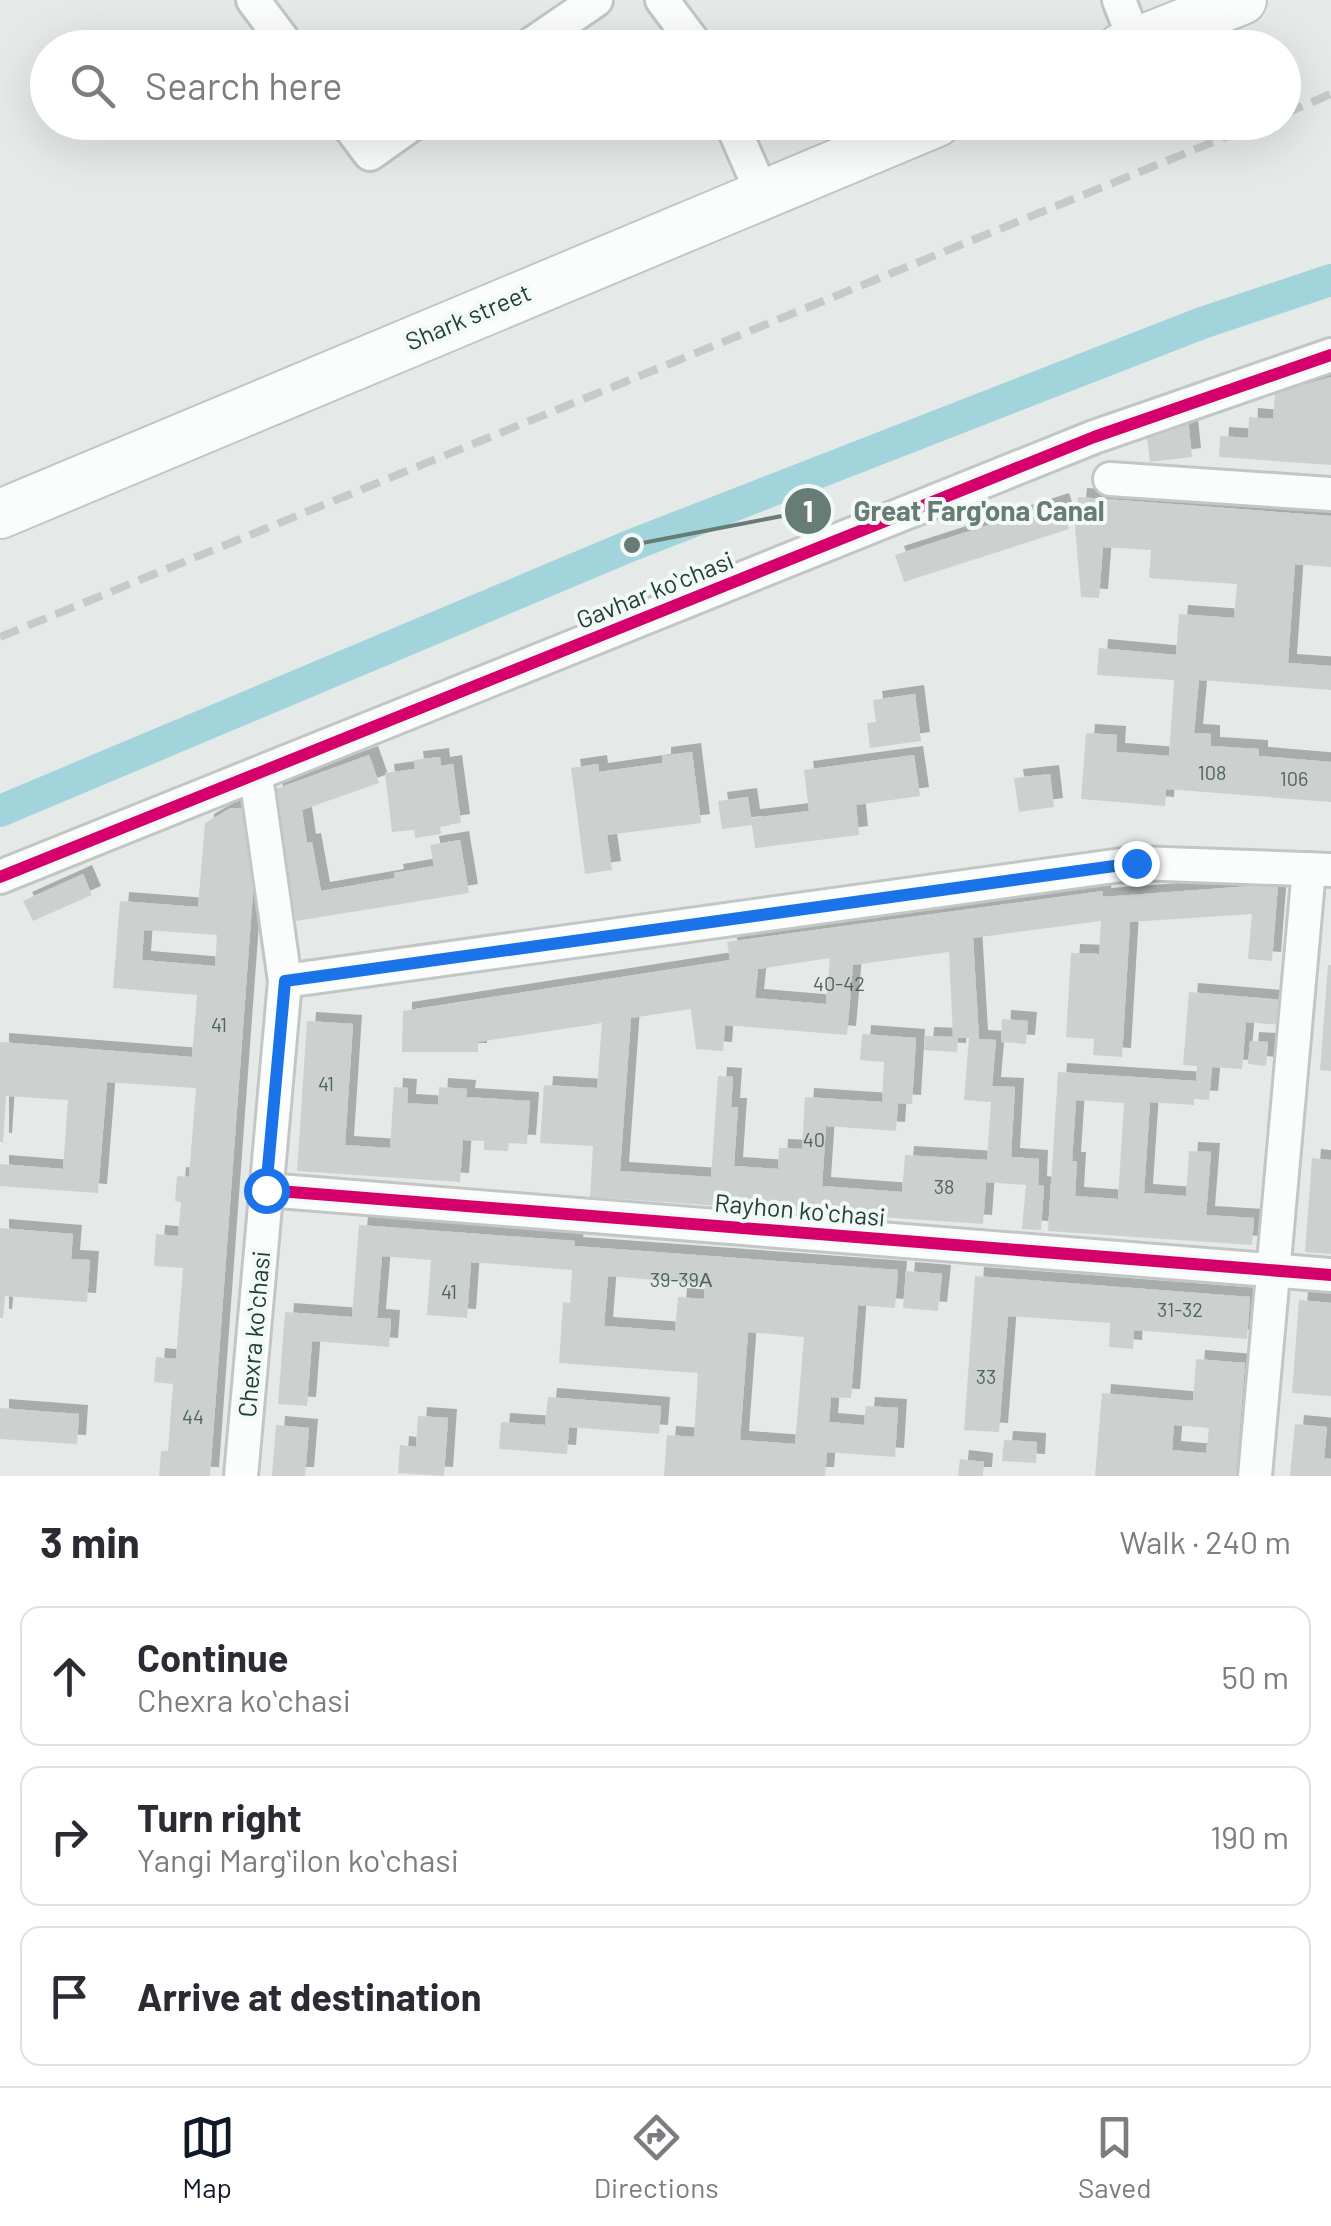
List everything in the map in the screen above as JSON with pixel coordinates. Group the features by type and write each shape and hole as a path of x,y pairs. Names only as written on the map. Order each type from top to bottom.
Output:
{"main road":[{"path":"1125,30 1242,0"},
{"name":"Shark street","path":"0,514 893,140"}],"street":[{"path":"253,0 276,30"},
{"path":"552,30 596,0"},
{"path":"662,0 684,30"},
{"path":"360,140 370,154 390,140"},
{"path":"739,140 762,194"},
{"name":"Gavhar koʻchasi","path":"0,877 1094,437 1331,355"},
{"path":"1110,479 1331,494"},
{"name":"Chexra koʻchasi","path":"241,1476 285,981 256,776"},
{"path":"285,981 1136,863 1320,870 1273,1270 1255,1476"},
{"name":"Rayhon koʻchasi","path":"266,1190 1331,1275"}],"building":[{"path":"1331,377 1331,465 1219,457 1220,436 1248,438 1249,417 1273,419 1275,393"},
{"path":"1188,419 1192,457 1150,462 1145,423"},
{"path":"1078,497 1331,516 1331,567 1295,564 1288,663 1331,666 1331,690 1199,680 1194,733 1211,734 1211,746 1259,749 1259,756 1331,762 1331,802 1166,789 1165,806 1081,799 1086,733 1117,735 1116,752 1169,756 1174,680 1097,675 1099,648 1176,655 1179,614 1234,618 1237,584 1149,578 1151,550 1103,547 1099,598 1081,597 1075,526"},
{"path":"1060,502 1069,529 904,582 895,555"},
{"path":"915,694 921,741 870,748 867,723 876,722 873,700"},
{"path":"692,752 701,823 607,835 612,870 585,874 571,768 598,764 599,772 662,763 662,756"},
{"path":"369,755 379,783 302,810 321,891 395,878 394,873 434,866 430,845 460,840 469,893 296,921 273,790"},
{"path":"914,755 920,796 856,805 859,835 755,848 752,825 722,829 718,801 748,797 751,818 809,811 804,770"},
{"path":"440,757 441,766 453,764 461,823 440,826 441,834 415,838 414,830 392,832 385,773 415,769 414,760"},
{"path":"1050,774 1054,807 1019,812 1014,778"},
{"path":"231,808 259,810 210,1476 159,1476 161,1451 168,1451 173,1384 154,1382 156,1357 176,1359 183,1268 154,1266 156,1234 178,1236 181,1202 175,1201 177,1176 189,1177 196,1088 107,1082 98,1193 0,1186 0,1164 63,1169 68,1100 6,1096 0,1142 0,1042 192,1057 197,995 113,988 120,901 198,907 205,823","holes":["144,930 217,935 215,966 142,960"]},
{"path":"83,874 92,895 33,921 23,901"},
{"path":"1278,884 1272,961 1248,959 1252,914 1130,922 1122,1057 1093,1055 1094,1039 1066,1037 1071,953 1099,954 1101,921 973,938 979,1039 996,1040 992,1086 1015,1087 1011,1157 1039,1159 1038,1185 1044,1186 1041,1230 1022,1229 1026,1185 986,1182 983,1224 590,1197 593,1146 540,1143 544,1085 597,1088 602,1023 478,1042 478,1052 402,1052 403,1011 730,960 727,942 1103,891 1102,897","holes":["949,952 953,1037 925,1036 924,1050 957,1052 958,1038 969,1038 964,1100 991,1102 987,1160 905,1155 902,1192 822,1186 826,1126 896,1131 898,1103 912,1104 916,1038 862,1034 860,1060 884,1062 882,1102 805,1097 802,1149 779,1148 778,1169 734,1166 738,1107 731,1107 733,1077 718,1076 711,1177 620,1171 631,1018 691,1009 696,1049 723,1051 725,1025 847,1035 853,965","830,958 826,1004 755,998 758,969"]},
{"path":"1331,965 1331,1071 1320,1070"},
{"path":"1189,992 1283,1000 1282,1025 1246,1022 1242,1069 1212,1067 1209,1100 1194,1099 1194,1105 1150,1102 1144,1193 1186,1196 1189,1151 1211,1152 1206,1215 1254,1218 1252,1245 1048,1231 1058,1072 1196,1081 1197,1066 1183,1065","holes":["1076,1100 1124,1103 1118,1199 1075,1196 1077,1161 1072,1161"]},
{"path":"1002,1019 1028,1021 1026,1044 1001,1042"},
{"path":"307,1021 353,1024 345,1145 390,1148 394,1087 408,1088 407,1103 438,1105 439,1087 467,1089 466,1097 530,1101 527,1144 509,1143 508,1151 484,1150 484,1141 463,1140 460,1182 297,1171"},
{"path":"1250,1041 1268,1042 1266,1066 1248,1064"},
{"path":"1312,1158 1331,1160 1331,1254 1305,1252"},
{"path":"359,1225 575,1241 574,1246 898,1270 895,1308 858,1305 851,1398 831,1397 829,1422 864,1425 866,1406 898,1408 895,1457 827,1452 825,1476 664,1476 667,1435 694,1437 698,1373 559,1363 563,1302 570,1303 572,1270 471,1262 467,1318 427,1315 431,1260 382,1256 377,1318 391,1319 389,1347 312,1341 307,1406 278,1404 285,1312 352,1317","holes":["608,1276 705,1284 704,1299 678,1297 675,1331 604,1326","748,1332 804,1337 795,1444 740,1440"]},
{"path":"0,1228 73,1234 71,1259 90,1260 87,1302 5,1296 0,1318"},
{"path":"906,1271 942,1274 938,1311 903,1308"},
{"path":"975,1276 1250,1297 1247,1339 1134,1330 1133,1349 1109,1347 1110,1323 1008,1316 999,1432 964,1430"},
{"path":"1299,1300 1331,1303 1331,1396 1292,1393"},
{"path":"1196,1359 1245,1363 1236,1476 1095,1476 1102,1393 1193,1401","holes":["1174,1425 1209,1428 1206,1453 1172,1450"]},
{"path":"548,1397 661,1406 659,1434 569,1427 567,1454 499,1449 501,1422 545,1425"},
{"path":"0,1408 79,1414 77,1444 0,1439"},
{"path":"418,1416 448,1418 444,1476 398,1473 400,1445 416,1447"},
{"path":"1295,1424 1327,1427 1324,1458 1331,1459 1331,1476 1290,1476"},
{"path":"276,1425 309,1428 305,1476 272,1476"},
{"path":"1004,1440 1037,1442 1036,1463 1002,1461"},
{"path":"960,1459 984,1462 983,1476 958,1476"}],"waterway":[{"path":"0,811 632,545 1202,323 1331,280"}],"railway":[{"path":"1301,107 1331,94"},
{"path":"0,637 1218,140"}],"cycle path":[{"path":"0,877 1094,437 1331,355"},
{"path":"266,1190 1331,1275"}],"place":[{"name":"Great Farg'ona Canal","path":"632,545"}],"route":[{"path":"266,1190 285,981 1136,863"}]}
